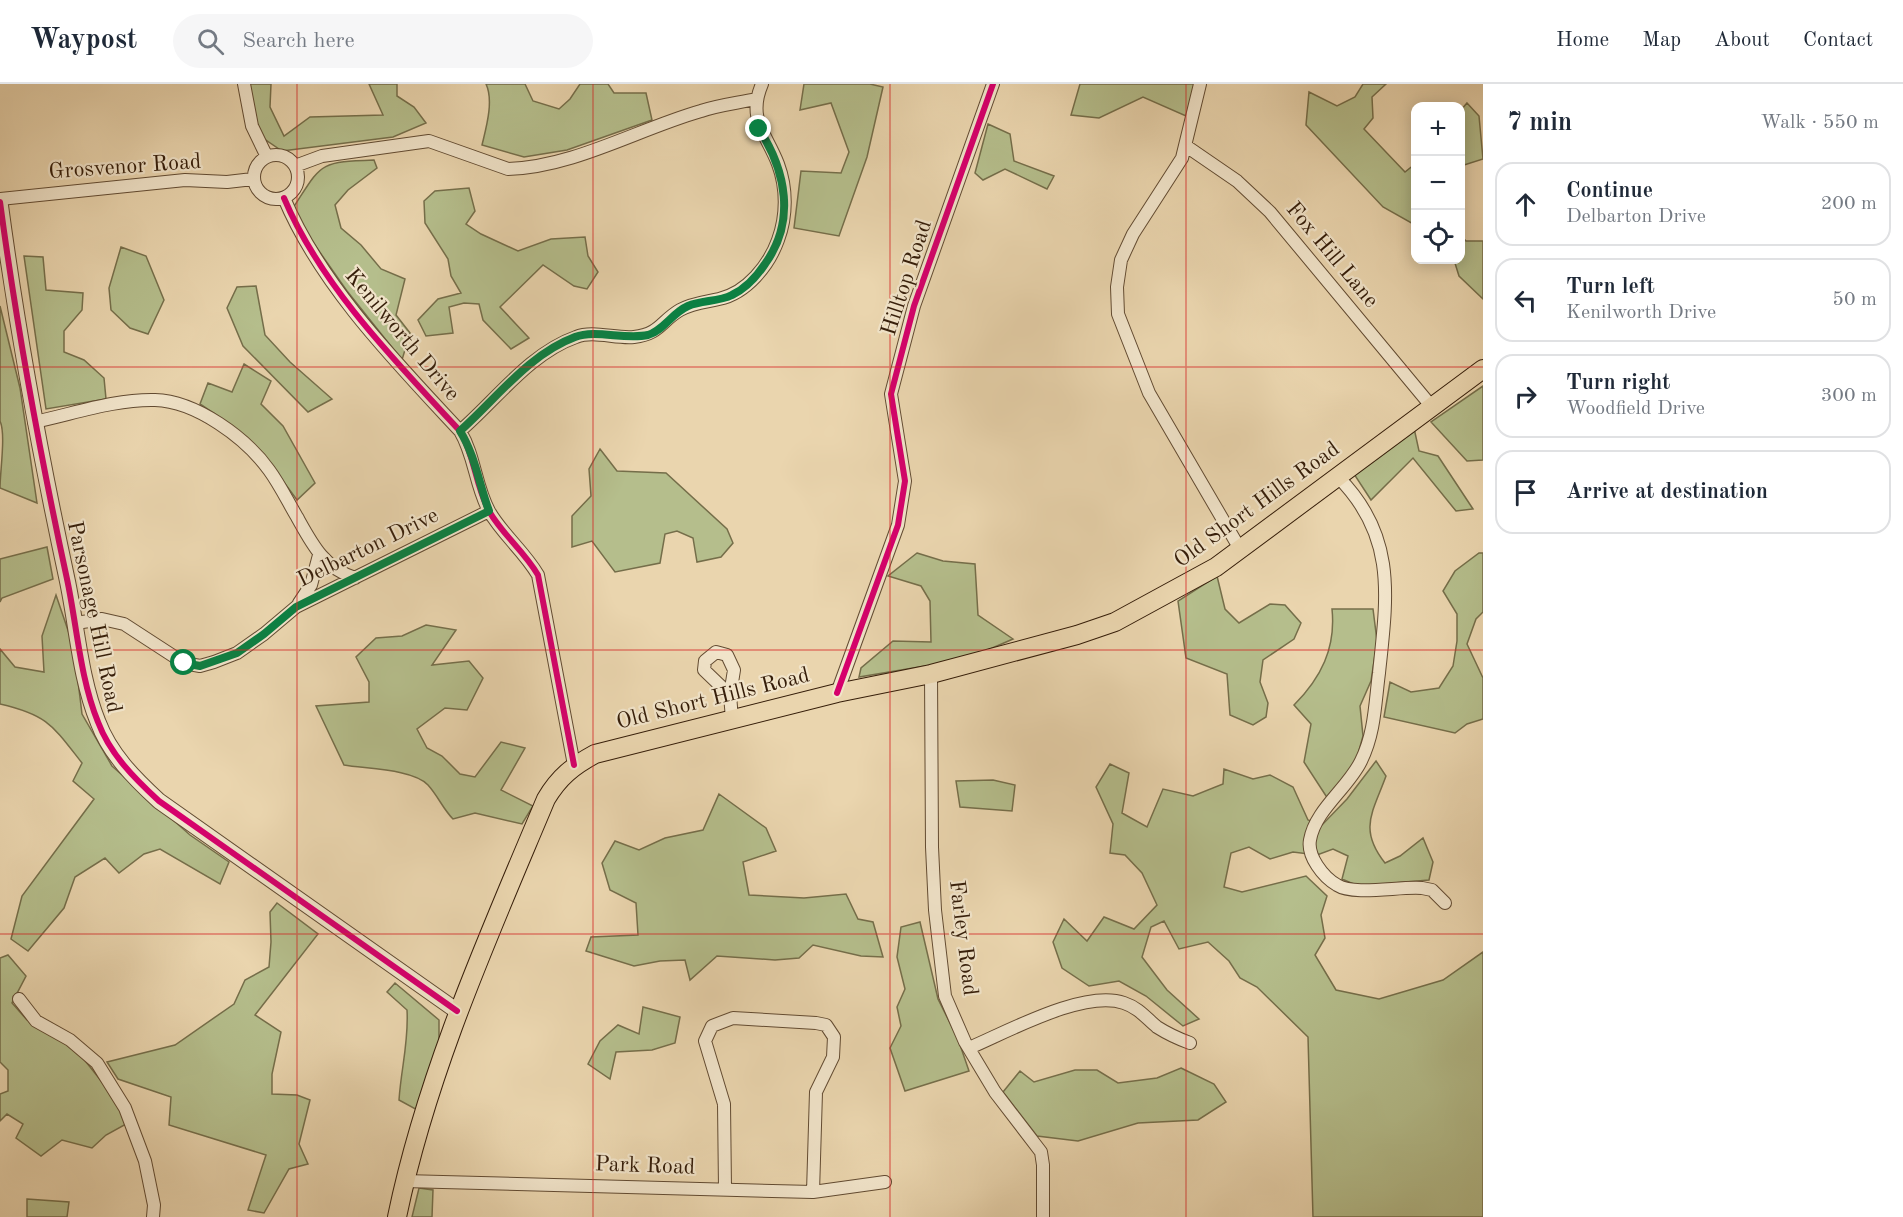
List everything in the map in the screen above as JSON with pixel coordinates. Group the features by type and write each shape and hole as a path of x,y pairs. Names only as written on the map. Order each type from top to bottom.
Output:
{"main road":[{"name":"Old Short Hills Road","path":"397,1217 405,1181 458,1011 546,799 556,781 574,765 595,754 837,693 931,674 1077,635 1115,622 1187,585 1240,549 1483,369"}],"street":[{"path":"244,84 252,126 267,157"},
{"path":"460,431 530,365 554,348 577,336 594,334 614,338 650,334 660,329 678,311 691,305 733,295 762,269 774,250 782,229 785,196 777,163 759,129 756,99 762,84"},
{"name":"Hilltop Road","path":"837,693 898,525 905,481 891,394 914,306 993,84"},
{"path":"1200,84 1182,158 1133,234 1121,260 1117,287 1118,314 1149,393 1240,549"},
{"path":"295,166 322,156 429,141 508,169 519,168 566,158 703,110 756,99"},
{"name":"Fox Hill Lane","path":"1186,146 1237,181 1270,212 1432,407"},
{"path":"281,156 295,166 296,185 284,198 273,199 257,190 253,179 257,166 267,157 281,156"},
{"name":"Grosvenor Road","path":"0,201 173,181 227,182 253,179"},
{"name":"Kenilworth Drive","path":"284,198 301,234 353,310 460,431 472,455 489,511 526,554 538,575 574,765"},
{"name":"Parsonage Hill Road","path":"0,201 14,311 34,422 98,721 111,748 136,781 198,829 458,1011"},
{"path":"34,422 134,401 158,400 182,405 204,414 246,446 268,468 319,555 334,569 355,578"},
{"path":"1338,477 1358,500 1374,529 1384,561 1386,607 1374,727 1354,776 1312,830 1310,850 1316,863 1337,885 1347,889 1422,888 1432,890 1444,903"},
{"name":"Delbarton Drive","path":"76,623 102,619 124,624 172,658 200,666 237,653 296,607 489,511"},
{"path":"296,607 311,585 319,555"},
{"name":"Farley Road","path":"931,674 932,847 945,996 969,1048 995,1092 1041,1152 1043,1217"},
{"path":"730,695 732,719"},
{"path":"19,999 36,1021 70,1040 97,1063 104,1074 124,1108 145,1161 154,1205 153,1217"},
{"path":"969,1048 1075,1004 1103,1000 1123,1002 1141,1011 1170,1035 1190,1043"},
{"path":"725,1189 724,1104 705,1041 712,1026 733,1018 816,1023 826,1025 834,1037 832,1057 816,1092 813,1192"},
{"name":"Park Road","path":"405,1181 813,1192 885,1182"}],"green space":[{"path":"249,84 271,84 270,107 284,136 310,117 383,115 369,84 397,84 397,96 414,107 426,123 393,137 282,151 260,136"},
{"path":"486,84 525,84 533,101 559,109 570,99 580,84 608,84 614,93 646,93 652,120 567,150 524,157 482,145 489,106"},
{"path":"804,84 870,84 883,87 867,157 839,236 794,228 801,171 841,173 849,152 831,103 800,110"},
{"path":"1080,84 1195,84 1186,116 1143,97 1099,118 1071,115"},
{"path":"1363,84 1386,84 1372,97 1373,118 1364,129 1405,172 1411,167 1411,223 1383,207 1306,125 1309,92 1337,106 1355,97"},
{"path":"1467,103 1479,116 1483,159 1465,165 1465,156 1465,105"},
{"path":"988,124 1010,134 1014,161 1054,176 1047,189 1005,169 983,180 975,173"},
{"path":"374,160 377,168 348,190 335,205 341,228 361,245 381,269 405,279 396,315 410,333 402,360 347,291 291,211 309,183 322,169 341,162"},
{"path":"469,188 475,211 466,224 481,234 518,251 551,239 585,237 588,256 598,272 587,289 574,286 543,265 500,307 529,338 511,349 483,320 479,304 464,303 449,307 453,333 426,336 418,320 438,299 461,293 451,276 448,259 425,223 424,201 435,191"},
{"path":"1465,240 1483,241 1483,299 1459,276 1455,264 1465,264"},
{"path":"121,247 146,256 164,300 148,334 130,328 111,310 109,288"},
{"path":"24,256 43,257 46,290 83,293 82,310 64,331 64,352 84,360 104,378 106,399 46,409"},
{"path":"256,286 265,335 290,362 332,399 308,412 243,346 227,308 237,287"},
{"path":"0,306 20,388 37,503 0,488 3,443 0,421"},
{"path":"244,364 271,381 261,404 283,426 315,483 297,500 254,447 230,425 200,404 208,383 232,392"},
{"path":"1483,386 1483,460 1467,461 1431,422"},
{"path":"1414,428 1419,451 1438,456 1473,509 1456,511 1413,458 1371,500 1354,474"},
{"path":"600,449 617,471 666,473 727,529 733,543 721,557 697,562 693,538 677,531 665,534 660,563 615,572 592,541 572,547 572,516 591,496 589,469"},
{"path":"47,547 53,579 2,598 0,602 0,559"},
{"path":"917,553 943,561 975,564 978,615 1013,639 967,659 859,677 861,668 893,641 931,642 930,601 921,586 888,576"},
{"path":"1479,553 1483,553 1483,612 1476,619 1467,644 1483,678 1483,719 1467,724 1455,733 1384,717 1390,682 1411,692 1439,688 1453,666 1457,641 1457,614 1443,591 1455,571"},
{"path":"1217,576 1225,609 1239,623 1270,604 1285,605 1301,623 1294,639 1263,660 1260,682 1268,703 1266,717 1253,725 1230,715 1227,674 1186,658 1178,601"},
{"path":"56,595 74,648 82,714 112,766 190,835 229,862 220,884 160,849 144,854 119,873 105,858 75,877 64,908 28,951 11,939 22,896 94,799 73,781 82,763 56,731 29,713 0,704 0,649 15,667 44,672 42,636"},
{"path":"1332,609 1373,609 1377,641 1371,681 1360,706 1363,736 1353,772 1328,799 1304,762 1311,724 1294,705 1312,684 1325,662 1332,637"},
{"path":"426,625 456,630 432,665 469,661 483,678 467,710 445,708 417,729 427,748 442,756 460,774 475,777 501,742 525,748 501,790 533,806 522,824 475,813 453,819 432,789 421,780 389,770 344,765 316,706 369,702 369,682 356,657 376,638 402,636"},
{"path":"1376,761 1386,776 1370,820 1372,840 1385,863 1400,856 1423,838 1433,862 1429,880 1358,886 1342,879 1348,856 1333,849 1317,855 1293,852 1270,859 1249,847 1231,853 1224,887 1242,892 1306,876 1327,896 1321,915 1325,938 1315,955 1336,990 1379,999 1443,980 1483,952 1483,1217 1313,1217 1308,1037 1257,987 1240,978 1229,961 1208,942 1179,949 1164,921 1151,927 1142,957 1167,990 1199,1019 1183,1026 1146,996 1119,981 1089,986 1062,968 1053,942 1064,919 1087,941 1104,917 1134,929 1157,905 1142,873 1125,855 1110,853 1113,824 1096,787 1110,764 1129,773 1122,813 1147,827 1163,789 1193,796 1223,784 1224,769 1253,779 1270,775 1293,787 1308,820 1322,825 1347,799"},
{"path":"993,780 1015,785 1012,811 960,807 956,781"},
{"path":"719,794 766,828 776,851 743,862 749,895 804,898 846,894 858,919 873,922 883,957 861,956 813,945 799,958 775,960 717,956 690,980 685,960 660,961 634,966 586,951 591,937 638,935 636,903 610,890 602,863 615,841 639,850 665,838 703,830"},
{"path":"277,903 318,934 255,1015 281,1032 272,1074 272,1094 297,1095 310,1100 299,1144 308,1164 289,1169 264,1213 248,1210 266,1155 169,1125 171,1097 118,1079 107,1062 175,1045 234,1004 245,980 269,967 270,912"},
{"path":"920,922 938,999 958,1039 969,1071 905,1091 890,1048 901,1026 897,1007 905,989 897,957 901,927"},
{"path":"8,955 26,976 12,1003 27,1020 71,1043 106,1087 128,1123 106,1135 92,1148 62,1140 41,1156 16,1138 23,1124 7,1114 0,1121 0,1094 8,1091 8,1070 0,1062 0,958"},
{"path":"395,983 439,1020 439,1044 419,1111 399,1100 407,1033 407,1010 387,992"},
{"path":"643,1007 680,1017 675,1043 652,1050 616,1052 610,1079 588,1064 600,1041 618,1025 639,1034"},
{"path":"1181,1068 1214,1084 1226,1102 1198,1120 1138,1123 1078,1141 1037,1136 1003,1092 1020,1071 1034,1082 1075,1070 1097,1070 1118,1083 1157,1078"},
{"path":"419,1188 433,1190 432,1217 412,1217"},
{"path":"27,1199 69,1202 67,1217 27,1217"}],"cycle path":[{"path":"837,693 898,525 905,481 891,394 914,306 993,84"},
{"path":"284,198 318,262 339,292 386,350 460,431 469,450 489,511 538,575 574,765"},
{"path":"0,202 30,391 83,670 92,705 109,745 132,774 159,801 457,1011"}],"route":[{"path":"184,663 200,666 237,653 296,607 489,511 472,455 460,431 530,365 554,348 577,336 594,334 614,338 650,334 660,329 678,311 691,305 733,295 754,278 774,250 782,229 785,207 781,174 773,153 759,129"}]}
